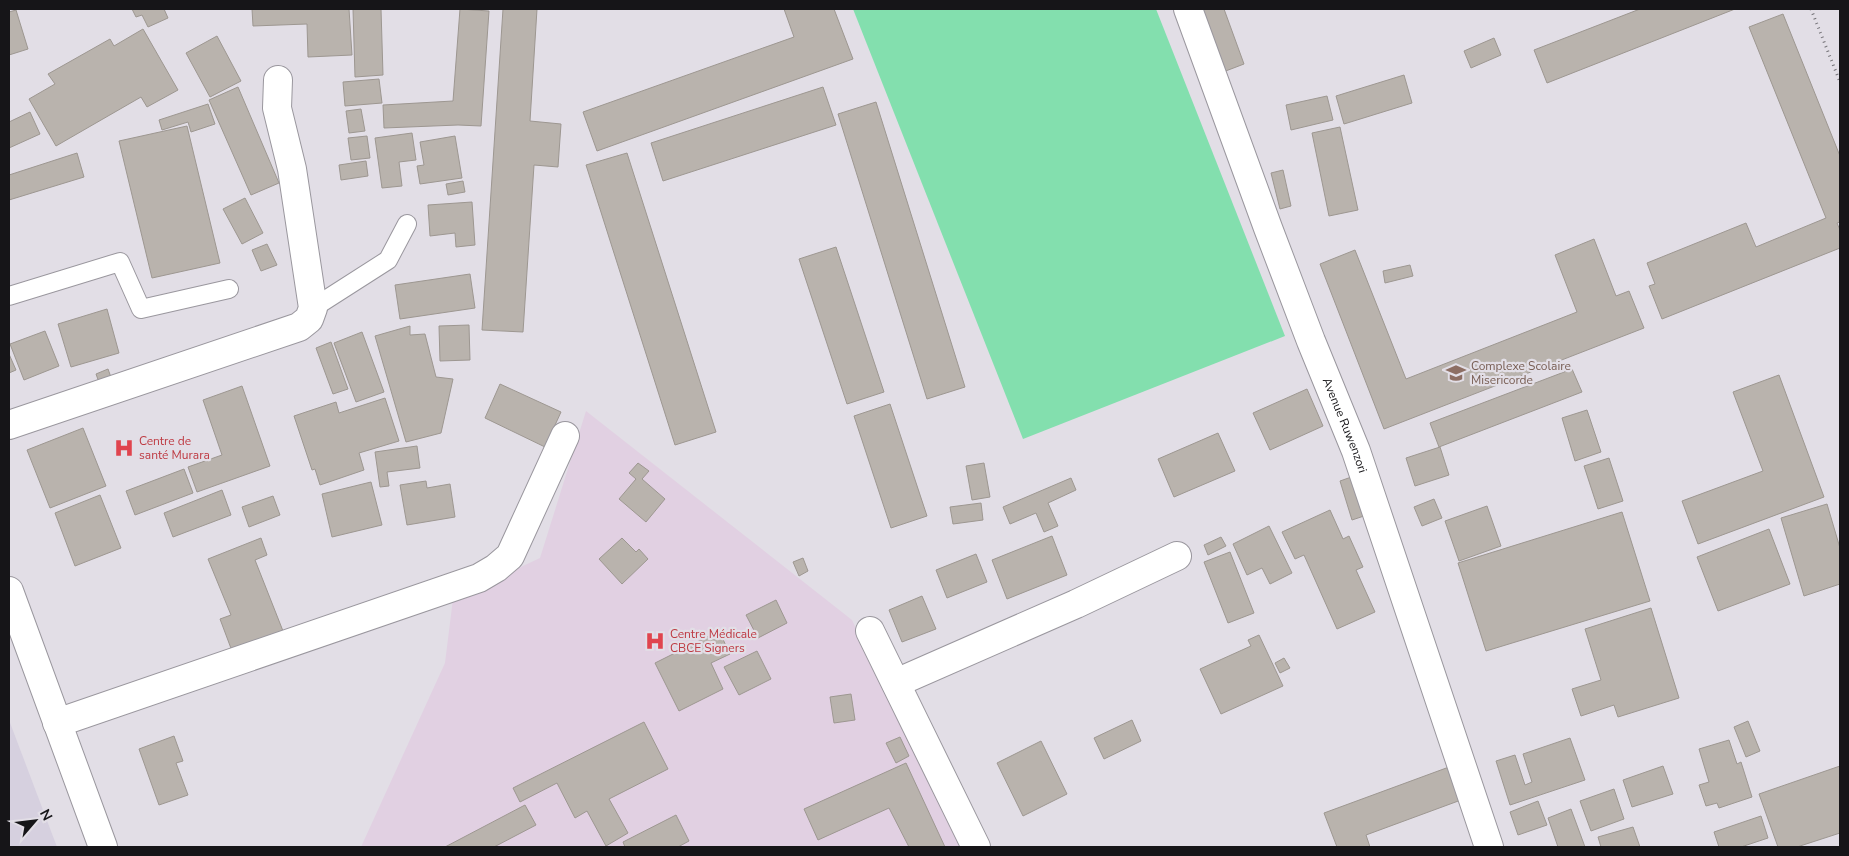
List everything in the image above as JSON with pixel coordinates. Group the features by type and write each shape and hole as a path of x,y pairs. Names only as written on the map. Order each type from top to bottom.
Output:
{"main road":[{"name":"Avenue Ruwenzori","path":"1188,9 1268,228 1356,451 1489,847"},
{"path":"9,425 300,327 309,319 313,308 292,169 278,108 278,80"},
{"path":"57,723 479,578 496,568 510,556 565,436"},
{"path":"896,683 1076,604 1177,556"},
{"path":"9,591 103,847"},
{"path":"870,632 976,847"}],"lane":[{"path":"313,308 388,260 408,224"},
{"path":"9,296 120,262 141,309 229,290"}],"path":[{"path":"1811,9 1840,82"}],"shaded area":[{"name":"Centre Médicale CBCE Signers","path":"586,411 852,620 962,847 361,847 445,663 453,599 540,558"},
{"path":"9,720 57,847 9,847"}],"green space":[{"path":"853,9 1156,9 1285,336 1023,439"}],"building":[{"path":"132,9 164,9 168,18 148,27 142,15 136,17"},
{"path":"252,9 349,9 352,55 308,57 307,24 253,26"},
{"path":"353,9 381,9 383,75 355,77"},
{"path":"460,9 489,11 481,126 384,128 383,105 453,101"},
{"path":"503,9 537,9 530,121 561,124 558,167 534,165 523,332 482,330"},
{"path":"784,9 834,9 853,59 597,151 583,112 794,37"},
{"path":"1200,9 1224,9 1244,64 1223,72"},
{"path":"1640,9 1735,9 1547,83 1534,50"},
{"path":"16,10 28,49 9,55 9,12"},
{"path":"1783,14 1840,156 1840,222 1837,223 1840,230 1840,248 1662,319 1649,286 1655,284 1647,263 1746,223 1756,247 1826,218 1749,27"},
{"path":"143,29 178,90 147,107 141,97 56,146 29,99 55,84 48,74 110,39 114,46"},
{"path":"217,36 241,81 210,97 186,53"},
{"path":"1494,38 1501,55 1471,68 1464,51"},
{"path":"1404,75 1412,103 1344,124 1336,96"},
{"path":"379,79 382,103 345,106 343,82"},
{"path":"238,87 279,183 251,195 209,100"},
{"path":"823,87 836,125 663,181 651,143"},
{"path":"1327,96 1333,120 1291,130 1286,105"},
{"path":"876,102 965,387 927,399 838,114"},
{"path":"208,104 215,124 191,132 188,122 162,130 159,120"},
{"path":"361,109 365,131 349,133 346,111"},
{"path":"30,112 40,134 9,148 9,122"},
{"path":"187,126 220,263 152,278 119,141"},
{"path":"1340,127 1358,210 1329,216 1312,133"},
{"path":"412,133 416,160 399,162 402,186 382,188 375,138"},
{"path":"367,136 370,158 351,160 348,138"},
{"path":"455,136 462,178 420,184 417,166 424,165 420,142"},
{"path":"77,153 84,177 9,200 9,175"},
{"path":"627,153 716,432 675,445 586,165"},
{"path":"366,161 368,176 341,180 339,165"},
{"path":"1283,170 1291,206 1280,209 1271,173"},
{"path":"463,181 465,192 448,195 446,184"},
{"path":"245,198 263,233 242,244 223,209"},
{"path":"472,202 475,245 456,247 455,233 430,236 428,205"},
{"path":"1594,239 1616,296 1629,291 1644,328 1384,429 1320,264 1355,250 1406,379 1577,312 1555,255"},
{"path":"267,244 277,265 261,271 252,250"},
{"path":"836,247 884,392 847,404 799,259"},
{"path":"1410,265 1413,276 1385,283 1383,271"},
{"path":"470,274 475,308 400,319 395,285"},
{"path":"107,309 119,353 71,367 58,324"},
{"path":"469,325 470,360 440,361 439,326"},
{"path":"410,326 410,335 425,334 436,377 453,379 441,433 406,442 375,336"},
{"path":"45,331 59,366 24,380 10,344"},
{"path":"362,332 384,392 356,402 334,343"},
{"path":"331,342 348,389 333,394 316,348"},
{"path":"9,354 16,370 9,373"},
{"path":"108,369 112,380 100,385 96,374"},
{"path":"1572,369 1582,392 1439,447 1430,423"},
{"path":"1779,375 1824,497 1698,544 1682,501 1763,471 1733,392"},
{"path":"500,384 561,412 545,447 485,418"},
{"path":"242,386 270,466 197,492 188,467 222,455 203,400"},
{"path":"1307,389 1323,426 1270,450 1253,413"},
{"path":"385,398 399,441 359,453 364,470 320,485 315,469 312,470 294,416 336,402 339,413"},
{"path":"890,404 927,516 891,528 854,416"},
{"path":"1587,410 1601,452 1575,461 1562,418"},
{"path":"83,428 106,486 50,508 27,450"},
{"path":"1218,433 1235,471 1174,497 1158,459"},
{"path":"417,446 420,468 387,472 389,486 380,487 375,452"},
{"path":"1440,447 1449,475 1415,486 1406,458"},
{"path":"1609,458 1623,501 1598,509 1584,466"},
{"path":"638,463 649,471 642,479 665,499 646,522 619,499 636,479 629,473"},
{"path":"984,463 990,497 972,500 966,466"},
{"path":"184,469 193,493 135,515 126,491"},
{"path":"1357,475 1370,514 1352,520 1340,481"},
{"path":"1071,478 1076,490 1048,503 1058,526 1044,532 1036,513 1010,524 1003,507"},
{"path":"426,481 427,488 450,484 455,517 407,525 400,485"},
{"path":"371,482 382,525 332,537 322,494"},
{"path":"222,490 231,515 173,537 164,513"},
{"path":"100,495 121,548 75,566 55,513"},
{"path":"273,496 280,515 249,527 242,507"},
{"path":"1434,499 1442,518 1422,526 1414,507"},
{"path":"981,503 983,520 953,524 950,507"},
{"path":"1827,504 1840,548 1840,584 1804,596 1781,518"},
{"path":"1487,506 1501,546 1459,561 1445,521"},
{"path":"1330,510 1343,539 1349,536 1363,567 1356,570 1375,612 1337,629 1304,555 1295,559 1282,532"},
{"path":"1622,512 1650,601 1486,651 1458,563"},
{"path":"1269,526 1292,573 1270,584 1262,568 1247,575 1233,544"},
{"path":"1769,529 1790,584 1718,611 1697,557"},
{"path":"1052,536 1067,575 1007,599 992,560"},
{"path":"1221,537 1226,546 1208,555 1204,545"},
{"path":"261,538 267,555 255,560 283,631 232,651 220,619 231,615 208,559"},
{"path":"622,538 636,552 639,549 648,559 622,584 599,559"},
{"path":"1230,552 1254,613 1228,623 1204,562"},
{"path":"976,554 987,582 947,598 936,570"},
{"path":"803,558 808,571 799,576 793,562"},
{"path":"922,596 936,629 902,642 889,610"},
{"path":"776,600 787,623 758,638 746,615"},
{"path":"1651,608 1679,698 1618,717 1614,705 1581,716 1572,689 1601,680 1585,629"},
{"path":"719,631 730,654 711,663 723,689 679,711 655,663"},
{"path":"1259,635 1283,686 1221,714 1200,669 1251,646 1248,640"},
{"path":"757,651 771,679 739,695 724,667"},
{"path":"1284,658 1290,668 1280,673 1275,663"},
{"path":"851,694 855,720 834,723 830,697"},
{"path":"1132,720 1141,741 1104,759 1094,738"},
{"path":"1748,721 1760,751 1746,757 1734,727"},
{"path":"644,722 668,769 609,799 628,833 606,846 587,811 575,818 557,783 520,802 513,788"},
{"path":"174,736 183,761 176,763 188,795 159,805 139,749"},
{"path":"900,737 909,756 896,763 886,743"},
{"path":"1570,738 1585,780 1510,805 1496,761 1515,755 1525,785 1532,782 1523,754"},
{"path":"1729,740 1737,764 1741,762 1752,797 1719,808 1717,803 1706,806 1699,785 1709,782 1699,749"},
{"path":"1041,741 1067,794 1023,816 997,763"},
{"path":"906,763 945,847 909,847 889,808 818,840 804,809"},
{"path":"1663,766 1673,794 1632,807 1623,780"},
{"path":"1840,766 1840,833 1797,847 1778,847 1759,794"},
{"path":"1449,767 1461,800 1366,835 1370,847 1337,847 1324,813"},
{"path":"1614,789 1624,819 1591,831 1580,801"},
{"path":"1538,801 1547,825 1518,835 1510,812"},
{"path":"525,805 536,825 494,847 445,847"},
{"path":"1571,809 1585,847 1558,847 1548,818"},
{"path":"676,815 689,841 678,847 625,847 623,842"},
{"path":"1761,816 1768,838 1741,847 1719,847 1714,832"},
{"path":"1633,827 1640,847 1601,847 1598,837"}],"place":[{"name":"Complexe Scolaire Misericorde","path":"1456,373"},
{"name":"Centre de santé Murara","path":"124,448"},
{"name":"Centre Médicale CBCE Signers","path":"655,641"}]}
